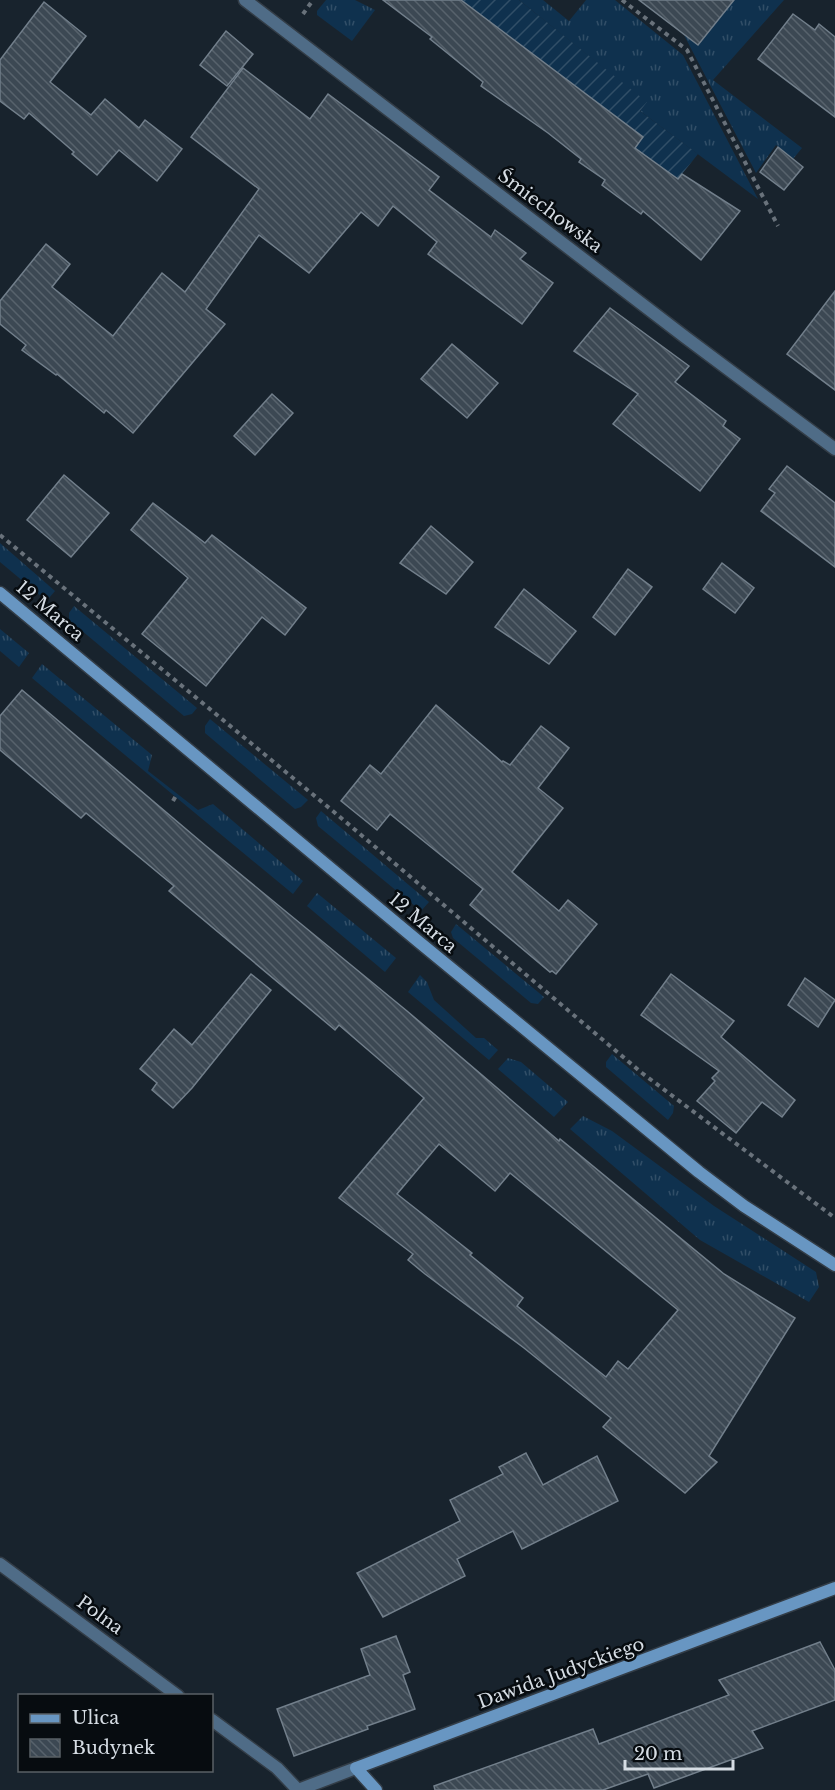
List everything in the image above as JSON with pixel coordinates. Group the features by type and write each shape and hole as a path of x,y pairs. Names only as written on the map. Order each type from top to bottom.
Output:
{"street":[{"name":"Śmiechowska","path":"245,0 685,338 835,449"},
{"name":"12 Marca","path":"0,593 699,1172 744,1206 835,1265"},
{"name":"Polna","path":"0,1564 177,1694"},
{"name":"Dawida Judyckiego","path":"298,1790 835,1588"},
{"path":"213,1721 277,1768 298,1790"},
{"path":"356,1768 376,1790"}],"path":[{"path":"300,17 313,0"},
{"path":"622,0 687,50 778,226"},
{"path":"0,534 334,812 642,1073 835,1218"},
{"path":"173,801 177,794"}],"green space":[{"path":"326,0 355,0 375,10 352,41 317,15 317,11"},
{"path":"461,0 519,0 647,102 640,111 698,154 678,179 635,148 643,137 625,123 620,128"},
{"path":"519,0 543,0 569,21 586,0 615,0 683,55 758,199 640,111 646,102"},
{"path":"734,0 784,0 713,80 802,148 793,159 776,145 756,173 684,35 698,45"},
{"path":"0,543 55,591 49,598 42,597 0,562"},
{"path":"74,606 197,708 192,714 184,716 69,620 69,613"},
{"path":"0,629 29,653 19,667 0,651"},
{"path":"42,664 152,755 148,771 198,810 213,804 303,881 293,894 32,678"},
{"path":"210,719 308,800 295,809 205,733 205,726"},
{"path":"321,811 429,902 421,911 318,826 316,818"},
{"path":"317,893 396,958 385,972 307,906"},
{"path":"456,924 544,997 538,1004 531,1003 453,938 451,932"},
{"path":"420,975 427,982 434,1000 476,1038 484,1038 498,1050 489,1060 408,992"},
{"path":"612,1054 674,1106 673,1113 668,1120 606,1067 606,1062"},
{"path":"508,1058 521,1062 568,1102 554,1117 498,1069"},
{"path":"583,1116 612,1131 714,1206 816,1272 819,1287 809,1302 700,1240 570,1129"}],"building":[{"path":"383,0 461,0 643,137 635,148 678,179 682,174 740,211 701,260 643,211 641,214 602,185 605,180 579,162 581,159 481,86 483,82 430,39 432,37"},
{"path":"639,0 734,0 698,45"},
{"path":"44,2 86,36 50,82 91,115 105,99 139,128 145,120 182,149 157,181 119,150 97,175 29,113 24,119 0,101 0,60"},
{"path":"793,14 815,30 819,24 835,37 835,117 758,59"},
{"path":"226,31 253,54 227,86 200,65"},
{"path":"243,68 310,119 328,94 439,177 429,190 491,237 495,230 526,253 520,259 553,283 522,324 428,254 437,242 393,206 378,226 361,212 309,273 259,235 206,309 225,324 133,433 106,410 104,413 57,374 22,350 26,345 0,324 0,301 46,244 70,264 52,287 113,336 162,273 185,292 259,189 191,137"},
{"path":"778,147 803,167 784,190 760,172"},
{"path":"835,291 835,390 787,354"},
{"path":"610,308 689,366 675,382 726,421 723,426 740,439 700,491 613,424 638,394 574,351"},
{"path":"452,344 498,383 467,418 421,379"},
{"path":"272,394 293,413 255,455 234,436"},
{"path":"787,466 835,503 835,567 761,511 775,493 769,489"},
{"path":"64,475 109,513 71,557 27,520"},
{"path":"153,503 205,543 212,535 306,608 285,635 262,617 206,686 142,634 188,578 131,530"},
{"path":"431,526 473,562 446,594 400,563"},
{"path":"722,563 754,588 735,613 703,589"},
{"path":"628,569 652,587 615,635 593,617"},
{"path":"524,589 576,631 549,664 495,627"},
{"path":"22,690 559,1141 560,1139 724,1274 795,1318 709,1456 717,1462 685,1493 603,1427 611,1418 524,1348 425,1274 408,1260 413,1254 339,1198 424,1098 339,1025 335,1030 169,891 174,886 86,813 81,818 0,750 0,716","holes":["439,1144 495,1191 510,1173 678,1310 628,1369 618,1361 606,1377 517,1306 523,1298 470,1255 472,1253 397,1194"]},
{"path":"436,705 502,762 510,765 541,726 569,748 538,788 563,808 512,872 559,911 568,900 597,924 556,974 550,972 470,905 483,889 390,814 377,830 341,801 370,765 381,774"},
{"path":"251,974 271,990 192,1088 173,1108 152,1090 157,1083 140,1069 174,1029 192,1045"},
{"path":"671,974 734,1021 721,1037 795,1100 782,1117 762,1102 736,1133 697,1101 715,1081 712,1078 719,1071 641,1015"},
{"path":"805,978 835,1000 818,1027 788,1005"},
{"path":"526,1453 543,1485 597,1456 618,1501 522,1549 513,1531 457,1559 465,1576 383,1617 357,1573 460,1521 450,1500 503,1474 499,1467"},
{"path":"396,1636 410,1672 403,1675 415,1709 294,1756 277,1709 370,1675 361,1649"},
{"path":"820,1642 835,1670 835,1700 752,1731 763,1748 654,1788 648,1774 603,1790 435,1790 434,1786 593,1729 599,1744 729,1695 719,1680"}]}
